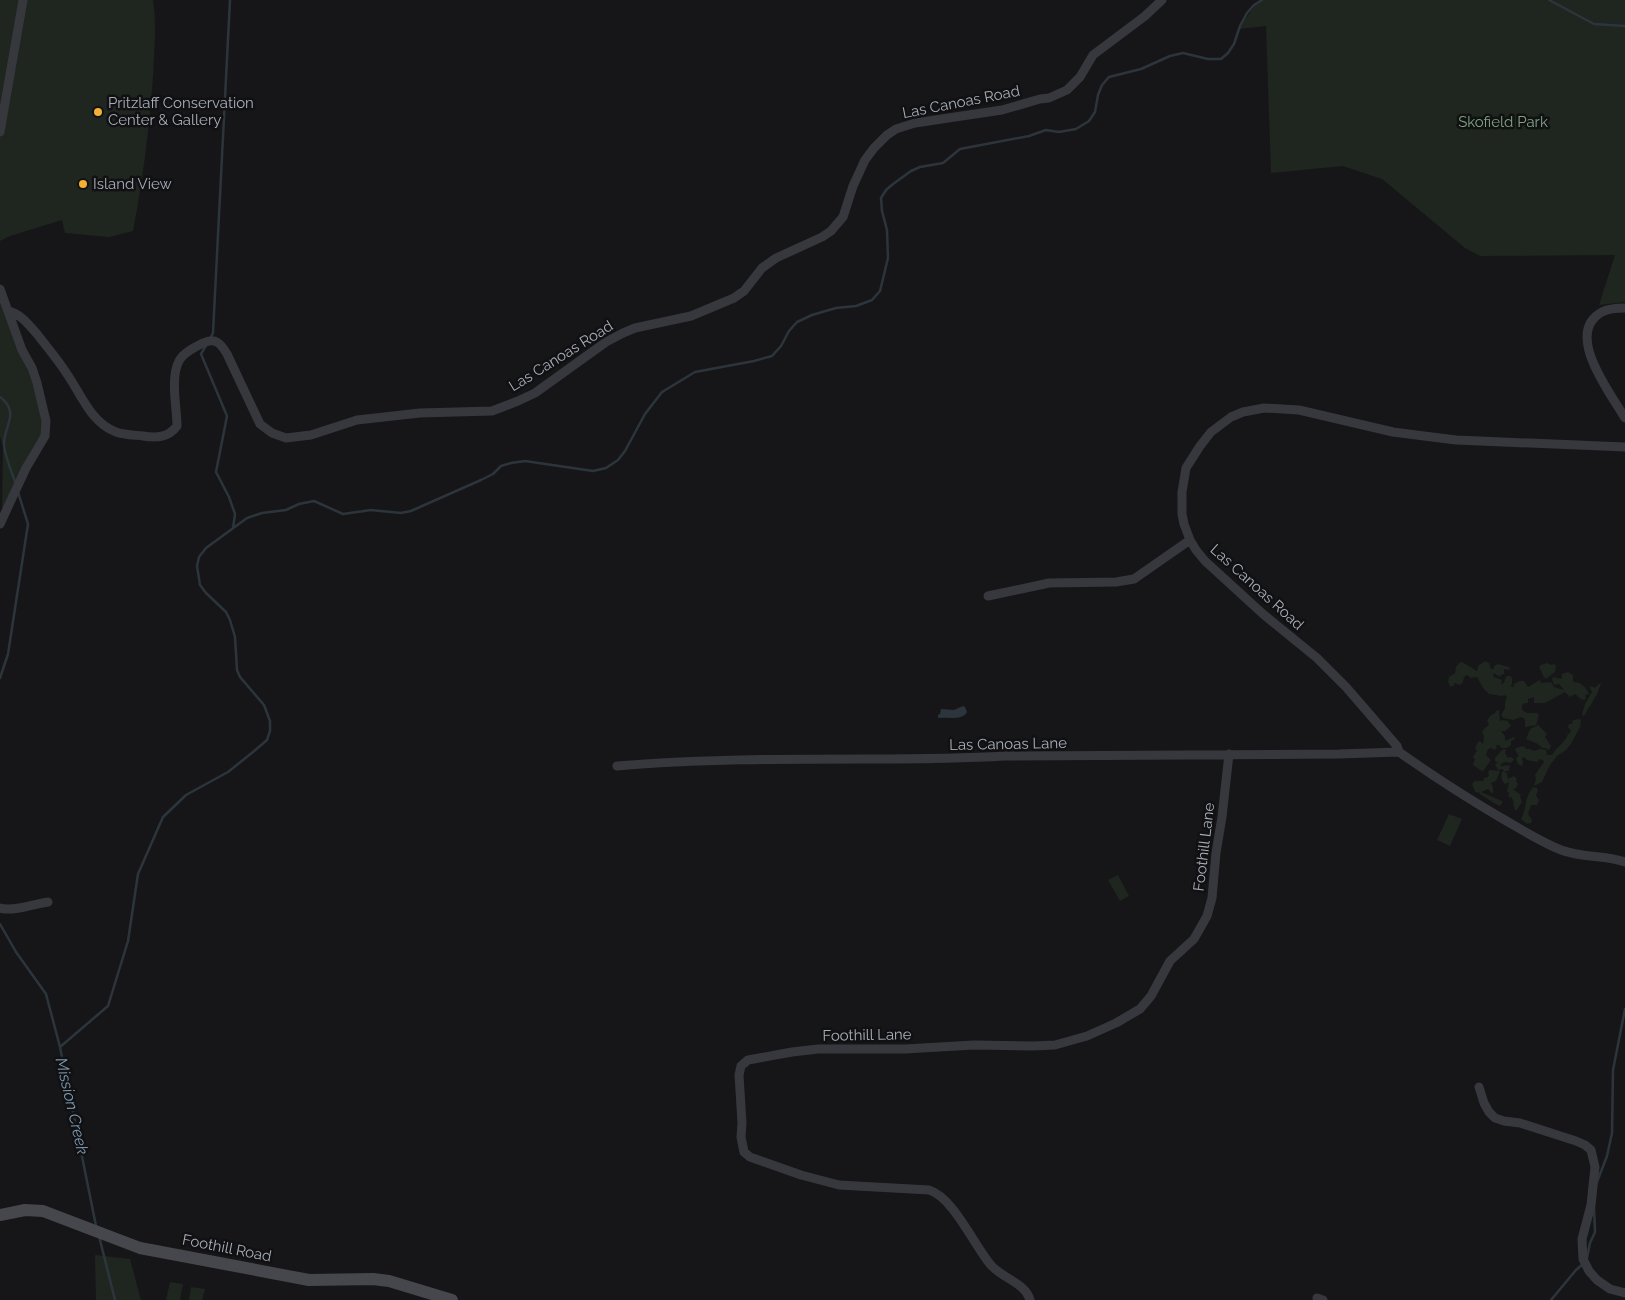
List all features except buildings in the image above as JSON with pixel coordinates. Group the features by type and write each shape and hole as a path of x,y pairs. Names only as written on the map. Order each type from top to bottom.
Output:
{"main road":[{"name":"Foothill Road","path":"0,1215 25,1210 43,1211 140,1248 308,1280 373,1278 452,1300"}],"street":[{"path":"0,132 23,0"},
{"name":"Las Canoas Road","path":"8,311 16,313 26,322 55,357 89,411 100,422 115,432 147,437 164,436 171,433 177,426 174,400 179,361 187,352 209,340 216,341 227,354 260,424 266,430 278,436 286,438 311,435 357,420 420,413 492,411 535,393 606,342 623,333 635,328 691,316 734,298 744,291 762,268 776,258 822,237 837,224 847,206 853,186 865,160 887,135 896,129 915,123 1002,110 1049,98 1067,90 1080,77 1093,55 1145,16 1162,0"},
{"path":"0,289 22,350 32,368 46,421 45,436 26,468 0,524"},
{"path":"1625,308 1605,310 1594,318 1588,330 1587,338 1590,357 1596,370 1625,418"},
{"name":"Las Canoas Road","path":"1625,447 1456,440 1394,432 1299,410 1255,409 1231,417 1221,424 1211,432 1190,460 1183,480 1182,514 1190,540 1206,561 1263,614 1317,658 1346,687 1400,752 1433,777 1525,832 1559,849 1585,856 1625,862"},
{"path":"988,596 1049,583 1125,581 1142,575 1190,540"},
{"name":"Las Canoas Lane","path":"617,766 652,763 768,760 1400,752"},
{"name":"Foothill Lane","path":"1030,1300 1025,1290 992,1267 954,1212 938,1193 929,1190 838,1185 819,1181 750,1157 744,1152 741,1137 739,1075 741,1066 752,1059 818,1049 905,1050 974,1045 1054,1045 1087,1036 1128,1017 1146,1003 1170,961 1194,939 1207,916 1212,898 1229,754"},
{"path":"0,908 6,910 14,909 48,902"},
{"path":"1479,1087 1489,1112 1495,1118 1576,1141 1591,1150 1595,1167 1591,1205 1582,1239 1583,1259 1597,1280 1610,1289 1625,1293"}],"green space":[{"path":"0,0 153,0 155,39 148,135 133,231 109,237 65,233 62,220 10,236 0,241"},
{"name":"Skofield Park","path":"1259,0 1625,0 1625,302 1599,305 1615,255 1480,256 1465,248 1382,179 1343,166 1271,173 1266,26 1238,29"},
{"path":"0,291 44,416 43,431 24,463 2,512 3,445 0,436"},
{"path":"1485,661 1489,663 1491,669 1494,669 1494,666 1498,664 1509,667 1510,670 1504,669 1504,674 1500,677 1494,673 1493,675 1502,680 1501,684 1504,683 1507,676 1510,676 1512,684 1510,687 1514,688 1514,684 1524,681 1528,687 1540,680 1541,683 1551,682 1554,687 1564,690 1559,684 1554,685 1552,679 1553,677 1561,679 1562,674 1568,672 1573,675 1573,682 1583,685 1589,694 1585,695 1586,699 1582,700 1575,694 1570,697 1565,692 1545,703 1534,703 1534,697 1528,699 1528,703 1522,705 1522,710 1539,715 1536,725 1525,727 1525,719 1521,717 1513,720 1503,718 1501,715 1505,708 1507,697 1489,694 1477,677 1471,678 1467,675 1460,685 1454,683 1454,686 1450,686 1448,682 1449,677 1455,673 1459,663 1462,662 1477,671 1478,666"},
{"path":"1547,663 1556,666 1555,672 1546,679 1539,667"},
{"path":"1601,683 1584,716 1582,715 1585,704 1592,692 1591,686 1595,688"},
{"path":"1499,710 1500,721 1508,721 1511,726 1505,731 1501,731 1505,736 1505,741 1514,737 1515,739 1511,741 1511,745 1507,748 1501,748 1499,745 1496,745 1497,748 1494,750 1492,748 1488,749 1486,755 1491,760 1483,771 1473,765 1475,759 1473,757 1477,750 1475,749 1478,742 1480,741 1483,744 1484,736 1482,732 1489,725 1487,720"},
{"path":"1573,720 1581,720 1580,727 1571,744 1550,765 1542,782 1534,786 1535,775 1544,762 1540,759 1537,762 1527,760 1524,757 1522,758 1522,766 1518,764 1516,758 1519,756 1515,750 1516,748 1524,746 1526,749 1534,751 1546,750 1546,755 1552,755 1570,733 1569,724 1572,724"},
{"path":"1538,725 1547,734 1545,737 1551,746 1549,750 1526,739 1530,729"},
{"path":"1505,749 1508,758 1514,759 1511,763 1504,762 1500,765 1510,765 1509,771 1502,769 1498,770 1495,764 1498,763 1495,761 1495,758"},
{"path":"1490,770 1500,771 1496,781 1491,783 1493,792 1492,794 1488,789 1481,792 1502,801 1500,806 1480,793 1475,792 1472,784 1475,781 1483,781 1484,778 1488,777"},
{"path":"1504,771 1507,773 1508,779 1514,776 1517,779 1518,784 1513,789 1521,795 1522,802 1516,811 1512,798 1508,795 1510,793 1507,792 1509,782 1505,784 1501,777"},
{"path":"1533,787 1538,790 1536,795 1539,800 1537,805 1531,805 1528,814 1532,820 1531,823 1527,824 1521,819 1528,795"},
{"path":"1449,814 1462,819 1450,846 1437,840"},
{"path":"1118,875 1129,896 1120,901 1108,880"},
{"path":"95,1255 130,1259 141,1300 96,1300"},
{"path":"170,1282 183,1284 180,1300 166,1300"},
{"path":"191,1287 205,1289 202,1300 189,1300"}],"shaded area":[{"path":"963,706 967,712 962,717 938,718 941,709 954,710"}],"waterway":[{"path":"211,337 213,333 230,0"},
{"path":"60,1047 108,1006 128,941 138,874 163,817 186,795 228,772 253,752 267,740 270,731 270,721 264,705 240,677 237,670 235,637 230,620 226,612 200,585 197,566 199,557 206,548 247,518 262,513 286,510 299,504 314,501 343,514 371,510 401,513 411,511 481,480 493,474 501,466 511,463 525,461 593,471 606,468 618,460 625,451 645,414 662,392 695,372 772,356 797,322 812,315 836,308 856,306 872,300 880,291 888,258 887,230 881,198 886,190 911,171 920,167 943,163 960,149 1029,136 1046,130 1059,132 1076,129 1089,121 1095,112 1098,95 1102,85 1109,77 1141,69 1170,56 1183,53 1208,59 1221,59 1234,44 1247,13 1262,0"},
{"path":"1549,0 1594,24 1625,26"},
{"path":"207,344 201,354 227,416 216,472 229,497 235,514 233,528"},
{"name":"Mission Creek","path":"0,397 6,403 10,414 4,445 7,460 16,484"},
{"name":"Mission Creek","path":"0,678 8,654 28,524 18,492"},
{"name":"Mission Creek","path":"0,924 16,952 46,994 60,1047 96,1226"},
{"path":"1597,1182 1607,1156 1612,1133 1613,1070 1625,1009"},
{"path":"1587,1258 1590,1243 1595,1232 1594,1207"},
{"name":"Mission Creek","path":"99,1236 115,1300"},
{"path":"1551,1300 1583,1264"}],"place":[{"name":"Pritzlaff Conservation Center & Gallery","path":"98,112"},
{"name":"Island View","path":"83,184"}]}
